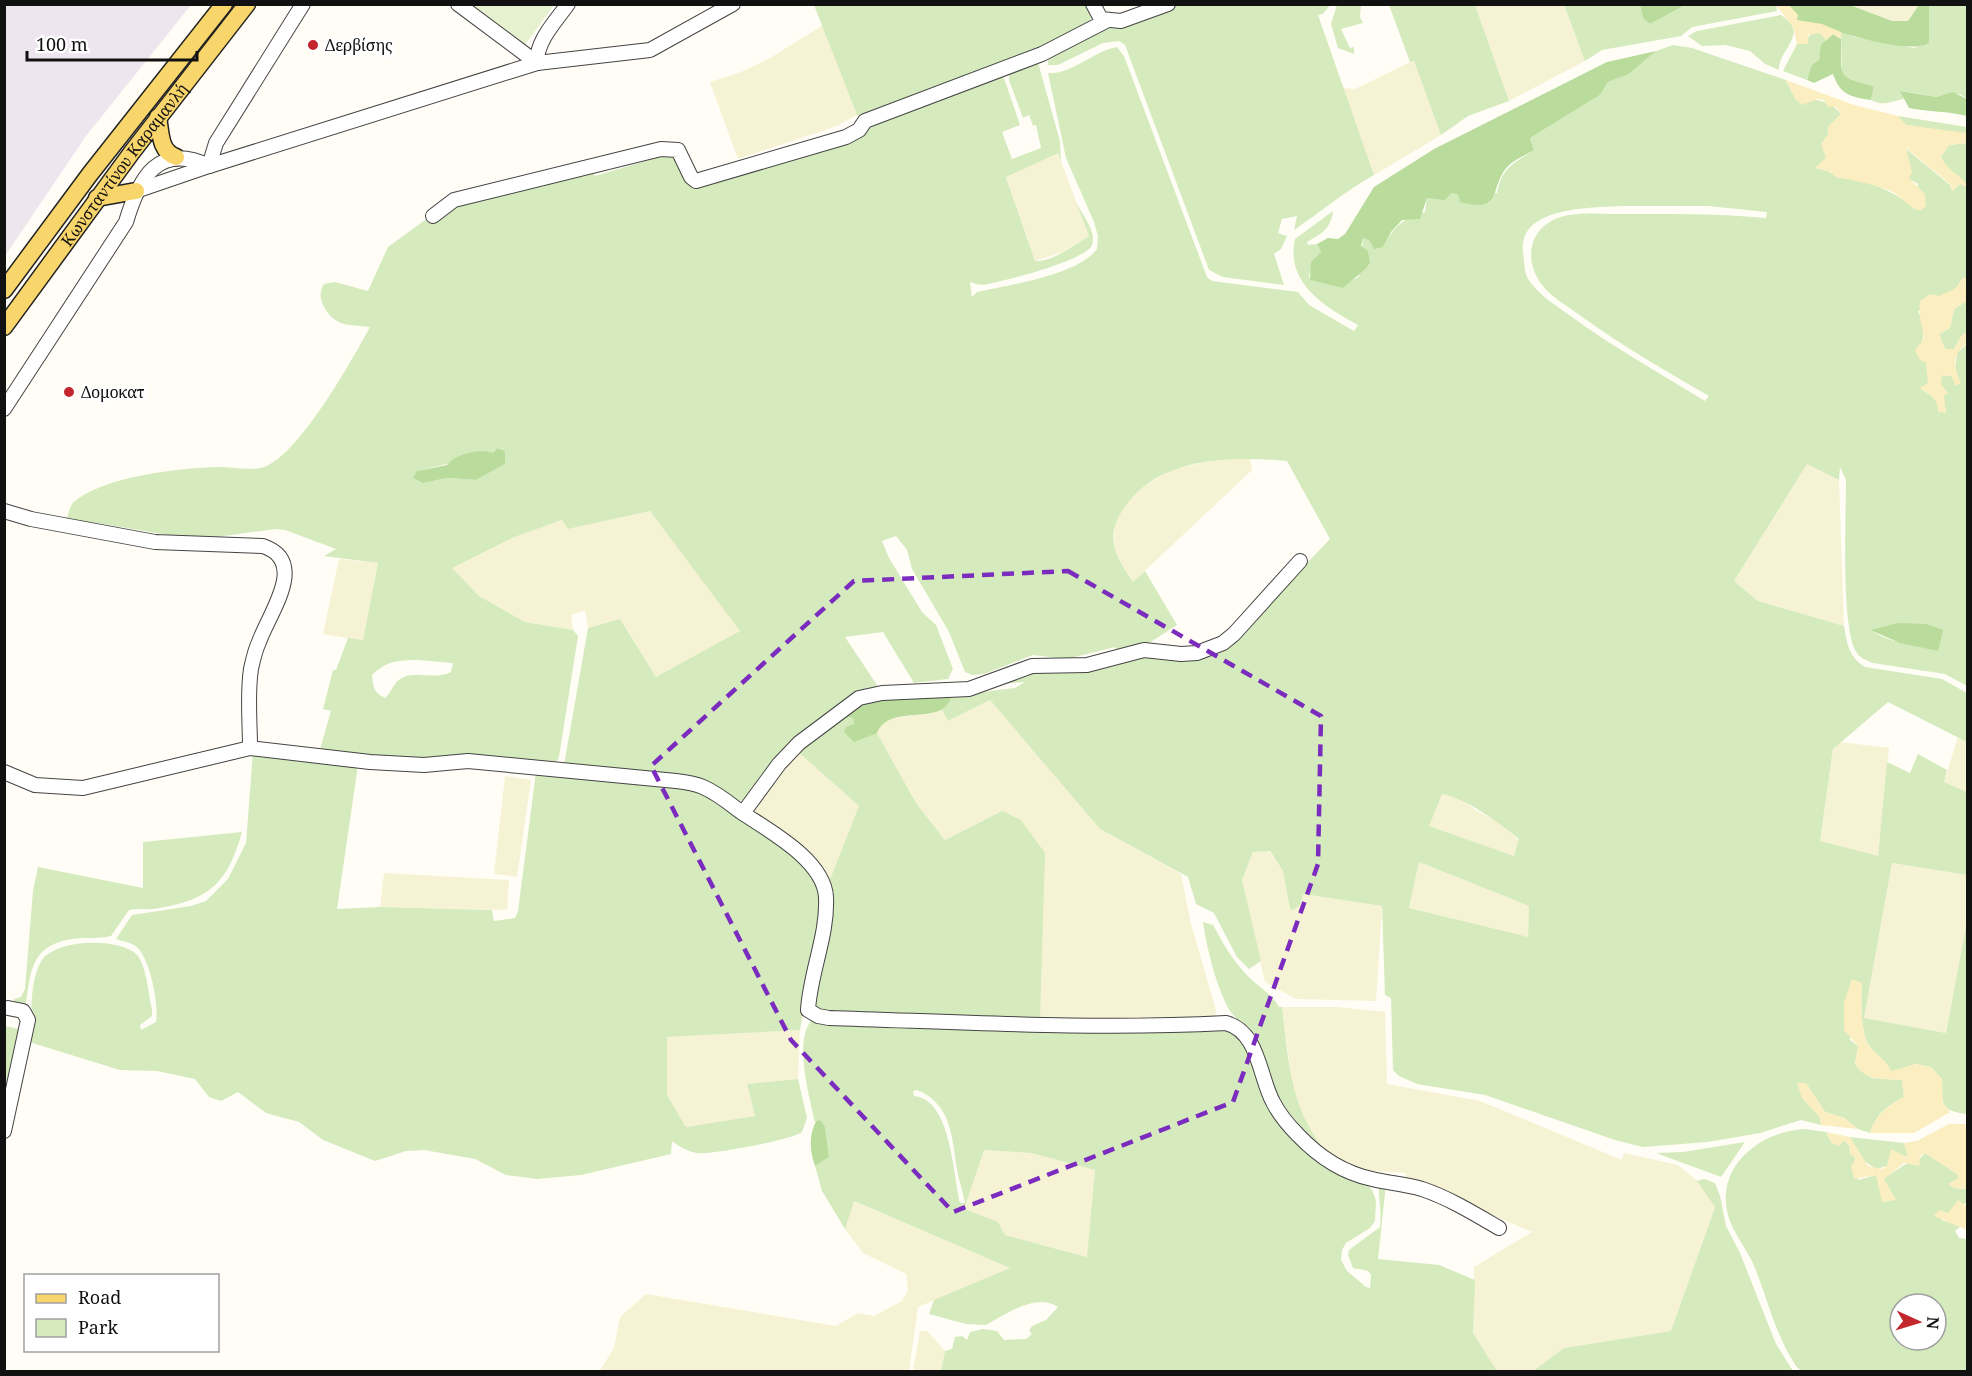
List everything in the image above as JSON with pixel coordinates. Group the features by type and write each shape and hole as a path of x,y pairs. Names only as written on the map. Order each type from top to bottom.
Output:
{"main road":[{"name":"Κωνσταντίνου Καραμανλή","path":"4,290 96,166 224,4"},
{"name":"Κωνσταντίνου Καραμανλή","path":"4,327 97,198 247,4"},
{"path":"158,117 163,146 168,153 176,157"},
{"path":"97,198 135,191"}],"street":[{"path":"209,166 216,143 303,4"},
{"path":"458,4 537,63"},
{"path":"537,63 536,53 540,44 568,4"},
{"path":"135,191 537,63 650,50 733,4"},
{"path":"1093,4 1098,16 1106,21"},
{"path":"433,216 454,200 661,149 678,150 691,177 696,181 773,159 846,137 859,130 865,121 1042,54 1106,21 1120,21 1168,4"},
{"path":"4,409 126,222 135,191 150,172 176,157 192,158 209,166"},
{"path":"4,511 31,519 155,542 263,546 278,554 285,568 285,582 259,641 253,663 250,748"},
{"path":"743,813 779,764 799,743 859,698 882,693 969,689 1032,666 1087,665 1143,650 1181,654 1206,651 1223,643 1234,634 1300,561"},
{"path":"4,772 35,785 83,788 250,748 370,762 424,765 454,760 676,781 710,790 789,845 812,866 824,888 825,921 810,988 808,1010 811,1014 829,1018 1109,1026 1226,1023 1236,1026 1247,1036 1273,1103 1296,1134 1310,1146 1355,1175 1423,1189 1468,1210 1499,1228"},
{"path":"4,1131 28,1020 23,1011 8,1008"}],"highlighted area":[{"path":"1068,571 1321,716 1318,864 1233,1102 953,1212 791,1040 651,766 854,581"}],"shaded area":[{"path":"5,4 191,5 86,136 5,256"},
{"path":"1475,5 1564,5 1585,61 1509,101"},
{"path":"1850,5 1919,5 1908,21 1892,21"},
{"path":"823,25 857,115 837,126 738,159 710,82 741,72 770,58"},
{"path":"1414,60 1441,135 1374,175 1343,88 1355,89"},
{"path":"1058,153 1089,236 1063,252 1035,261 1006,176"},
{"path":"1250,458 1252,470 1133,582 1115,556 1114,522 1134,493 1170,470 1219,459"},
{"path":"1807,464 1839,480 1844,626 1758,601 1734,581"},
{"path":"650,511 741,631 656,677 620,619 588,628 585,610 571,615 573,630 525,622 479,596 451,568 512,538 563,520 568,529"},
{"path":"339,559 378,563 363,641 323,634"},
{"path":"990,700 1100,829 1181,874 1191,924 1216,1010 1215,1017 1209,1023 1040,1021 1002,811 945,840 916,803 877,733 879,726 889,719 942,710 948,721"},
{"path":"1958,737 1967,742 1967,792 1944,782"},
{"path":"1840,742 1889,748 1878,857 1820,842 1833,749"},
{"path":"797,751 859,806 827,887 753,816 752,808"},
{"path":"505,776 531,780 517,877 494,874"},
{"path":"1442,794 1460,797 1475,810 1498,822 1519,840 1514,856 1428,826"},
{"path":"1269,851 1283,871 1290,909 1303,894 1382,906 1376,1001 1296,999 1265,982 1242,880 1253,852"},
{"path":"1419,862 1529,906 1528,938 1409,908"},
{"path":"1892,863 1967,875 1967,921 1946,1033 1864,1018"},
{"path":"384,873 509,880 507,910 380,907"},
{"path":"1282,1007 1337,1007 1385,1012 1387,1084 1480,1101 1622,1160 1624,1153 1678,1165 1699,1182 1715,1206 1671,1331 1564,1348 1533,1371 1497,1371 1473,1333 1474,1267 1532,1232 1419,1184 1406,1182 1406,1173 1355,1170 1322,1147 1309,1129 1293,1090"},
{"path":"800,1030 798,1079 747,1084 755,1116 686,1127 667,1095 666,1037"},
{"path":"984,1150 1031,1153 1095,1170 1088,1257 1005,1235 963,1209"},
{"path":"853,1201 1011,1268 918,1307 909,1371 599,1372 614,1348 620,1317 646,1294 836,1326 858,1313 874,1316 902,1301 908,1290 906,1274 863,1253 845,1229"},
{"path":"920,1331 927,1331 945,1351 941,1371 913,1371"}],"green space":[{"path":"1088,4 1091,17 1089,25 1036,53 861,117 857,115 814,5"},
{"path":"1640,4 1685,5 1650,24 1643,18"},
{"path":"1776,4 1777,11 1692,27 1681,36 1602,50 1585,61 1564,5 1640,5 1643,18 1650,24 1685,5"},
{"path":"470,5 554,5 524,46"},
{"path":"1176,5 1330,5 1323,14 1318,15 1374,175 1343,194 1294,230 1297,216 1282,219 1278,233 1287,236 1281,249 1274,254 1284,285 1223,277 1209,270 1125,45 1119,41 1103,43 1058,65 1048,65 1048,54 1103,25 1119,24"},
{"path":"1337,5 1361,5 1360,17 1363,23 1341,29 1350,48 1354,47 1354,54 1338,48 1331,24"},
{"path":"1389,5 1475,5 1509,101 1468,116 1441,135 1414,61 1410,62"},
{"path":"1789,5 1850,5 1892,21 1908,21 1919,5 1929,5 1929,43 1903,46 1845,34 1796,20"},
{"path":"1929,5 1967,5 1967,99 1960,94 1938,97 1901,91 1904,99 1880,103 1871,100 1874,86 1846,80 1842,75 1841,32 1914,48 1929,43"},
{"path":"1781,15 1789,22 1793,35 1780,62 1779,70 1765,64 1750,51 1725,45 1702,46 1688,36 1697,31"},
{"path":"1813,32 1820,33 1826,40 1807,80 1783,71 1797,44 1803,43"},
{"path":"1833,34 1841,39 1843,73 1853,80 1874,86 1871,100 1847,94 1839,86 1833,74 1814,83 1807,80 1812,65 1819,60 1821,45"},
{"path":"1673,45 1692,48 1786,80 1796,100 1816,100 1831,105 1841,114 1828,127 1827,158 1815,168 1828,171 1838,178 1857,180 1879,187 1908,203 1914,209 1918,184 1908,178 1905,148 1950,185 1952,191 1960,184 1967,187 1967,278 1963,278 1956,288 1918,311 1923,328 1921,345 1929,373 1928,383 1921,389 1932,396 1946,412 1940,384 1942,375 1951,376 1955,370 1957,353 1967,344 1967,686 1945,674 1873,663 1865,660 1855,650 1846,593 1846,480 1840,467 1839,480 1807,464 1734,581 1758,601 1844,626 1852,654 1865,667 1942,679 1967,693 1967,742 1888,702 1833,749 1820,841 1878,856 1887,762 1910,773 1918,754 1947,770 1944,782 1967,792 1967,875 1892,863 1864,1018 1946,1033 1967,921 1967,1114 1952,1111 1944,1105 1942,1079 1931,1067 1916,1064 1891,1072 1870,1047 1863,1026 1862,983 1850,1040 1858,1046 1855,1064 1872,1078 1902,1080 1904,1097 1883,1111 1875,1121 1870,1133 1858,1129 1844,1118 1825,1112 1806,1083 1802,1098 1820,1117 1821,1125 1801,1120 1760,1133 1708,1142 1643,1147 1615,1140 1485,1095 1417,1084 1399,1076 1393,1070 1391,998 1385,995 1382,906 1303,894 1300,905 1293,910 1290,909 1283,871 1270,851 1253,852 1242,880 1261,961 1249,969 1237,957 1214,913 1196,904 1188,877 1100,829 990,700 948,721 942,710 951,700 948,696 1015,688 1025,682 990,685 1006,677 1136,655 1162,655 1238,636 1330,539 1287,461 1220,460 1176,469 1156,478 1139,491 1124,508 1114,528 1114,546 1117,555 1133,582 1145,571 1177,625 1149,643 1151,647 1117,651 1115,647 1067,659 1033,655 984,674 972,675 965,672 949,632 912,569 907,550 896,536 882,541 889,558 922,612 936,625 953,669 948,679 914,683 883,632 845,637 881,691 853,697 744,801 732,799 720,791 564,765 588,628 620,619 656,677 740,631 650,511 568,529 562,520 512,538 452,568 479,596 525,622 573,630 578,636 559,757 555,765 457,755 437,759 319,753 331,711 323,709 333,670 336,670 348,638 363,640 378,563 324,556 336,549 285,530 275,529 217,537 174,536 97,523 66,522 74,502 87,493 123,480 184,469 259,468 278,459 293,445 323,405 370,327 344,324 333,319 324,307 322,287 324,284 335,282 368,291 388,247 447,204 591,168 595,176 676,152 689,181 867,125 1002,72 1020,125 1002,132 1012,159 1041,148 1036,125 1033,126 1029,115 1023,118 1009,80 1009,70 1037,59 1060,141 1061,161 1058,153 1006,177 1035,261 1056,256 1089,236 1076,202 1091,229 1092,245 1076,257 1027,274 985,285 970,282 972,297 977,292 1042,278 1075,266 1097,249 1098,236 1094,222 1066,158 1048,73 1057,73 1074,67 1099,53 1117,47 1124,56 1207,277 1212,281 1298,292 1309,305 1354,331 1358,325 1321,301 1302,281 1293,255 1295,239 1333,211 1328,227 1307,242 1308,245 1317,244 1321,252 1309,275 1310,280 1343,287 1359,277 1363,238 1383,247 1400,224 1425,212 1427,198 1451,193 1497,193 1505,172 1534,150 1530,138 1600,95 1608,82 1629,74 1656,51","holes":["1623,206 1708,206 1767,212 1766,218 1691,214 1576,214 1553,220 1544,226 1533,241 1531,250 1533,268 1542,285 1550,293 1626,346 1709,396 1705,401 1582,324 1545,297 1528,279 1523,252 1525,237 1532,226 1544,218 1576,209","499,448 505,451 505,464 476,480 447,478 423,483 417,471 493,453","1897,623 1938,651 1879,635 1871,630","418,660 453,663 451,672 445,674 412,675 400,679 385,698 376,692 372,675 388,664","1442,794 1461,800 1493,819 1519,839 1514,856 1429,826","1419,862 1529,906 1528,937 1409,908"]},
{"path":"1656,51 1629,74 1608,82 1600,95 1530,138 1534,150 1509,165 1490,201 1474,205 1460,202 1458,194 1451,193 1445,200 1427,198 1420,219 1402,220 1391,232 1383,247 1374,249 1370,241 1363,238 1361,246 1368,251 1370,263 1343,288 1310,280 1311,262 1321,252 1317,244 1328,238 1338,239 1345,234 1374,187 1434,149 1607,62"},
{"path":"1900,91 1937,97 1953,92 1967,99 1967,116 1909,108"},
{"path":"1898,116 1967,127 1967,135 1906,125"},
{"path":"1967,143 1967,185 1946,168 1941,157 1949,145"},
{"path":"1967,301 1967,331 1954,349 1945,349 1939,334 1950,328 1954,309"},
{"path":"498,448 505,451 505,464 476,480 447,478 423,483 413,478 417,471 447,465 462,455 481,451 493,453"},
{"path":"1897,623 1926,624 1943,630 1938,651 1900,643 1870,630"},
{"path":"948,696 951,700 941,710 896,718 882,725 877,733 854,742 844,732 846,727 854,724 853,718 849,717 829,727 866,698"},
{"path":"849,717 853,718 854,724 850,727 871,734 877,733 916,803 945,840 1002,811 1021,820 1045,853 1040,1021 835,1014 815,1009 827,887 859,806 797,751 814,734"},
{"path":"253,752 358,765 337,909 380,907 492,910 494,921 515,918 518,911 536,772 675,785 703,792 799,859 813,873 823,894 800,1030 667,1037 667,1095 686,1127 755,1116 747,1084 798,1079 807,1118 802,1132 768,1143 705,1153 690,1151 672,1141 671,1154 581,1175 537,1179 506,1175 475,1159 424,1150 406,1151 375,1161 323,1140 299,1122 266,1113 238,1092 221,1101 209,1097 195,1079 157,1071 120,1070 29,1042 33,989 42,960 49,953 74,944 117,945 137,955 145,973 152,1009 152,1016 140,1025 141,1030 156,1022 155,993 145,958 134,945 116,939 132,915 191,906 206,901 228,879 246,843"},
{"path":"242,832 230,865 222,878 201,895 172,906 129,910 111,936 72,939 47,948 34,964 25,1010 15,1006 14,999 21,997 25,989 33,891 38,867 143,888 143,842"},
{"path":"1203,922 1213,925 1240,967 1272,997 1279,1007 1282,1007 1292,1080 1303,1114 1322,1147 1291,1123 1282,1110 1253,1038 1232,1014 1219,987"},
{"path":"812,1020 1227,1029 1244,1039 1271,1106 1335,1168 1369,1186 1373,1192 1376,1201 1375,1221 1370,1228 1346,1243 1342,1250 1341,1260 1347,1271 1370,1288 1371,1275 1368,1271 1353,1268 1348,1255 1349,1250 1380,1227 1379,1184 1386,1184 1378,1259 1439,1265 1475,1280 1473,1333 1497,1371 941,1371 945,1351 952,1349 955,1337 962,1336 967,1340 970,1332 983,1329 997,1331 1004,1340 1026,1339 1032,1334 1029,1331 1032,1326 1046,1320 1058,1307 1049,1303 1031,1303 986,1325 966,1324 929,1314 934,1300 1010,1268 854,1201 845,1229 822,1191 815,1166 829,1157 825,1127 817,1120 815,1123 804,1070 806,1029","holes":["917,1090 929,1096 944,1113 951,1134 965,1203 960,1203 952,1157 943,1124 936,1110 926,1100 914,1096 913,1091","984,1150 1031,1153 1095,1170 1087,1257 1005,1235 998,1222 964,1209"]},
{"path":"5,1026 23,1030 5,1115"},
{"path":"817,1120 821,1121 825,1127 829,1157 815,1166 811,1143 812,1131"},
{"path":"1805,1129 1826,1132 1832,1143 1843,1140 1851,1148 1858,1180 1876,1175 1891,1191 1883,1179 1909,1162 1914,1165 1925,1153 1957,1174 1959,1178 1949,1184 1954,1188 1967,1189 1967,1207 1965,1203 1941,1220 1961,1226 1955,1231 1959,1238 1966,1239 1968,1249 1967,1371 1802,1372 1796,1366 1778,1331 1752,1261 1730,1222 1726,1197 1728,1181 1745,1154 1773,1136"},
{"path":"1850,1137 1904,1143 1909,1158 1902,1155 1891,1158 1887,1166 1876,1169 1863,1160"},
{"path":"1745,1142 1721,1177 1656,1153 1683,1152"},
{"path":"1704,1179 1715,1183 1726,1226 1740,1253 1776,1344 1793,1371 1533,1371 1564,1348 1671,1331 1715,1207 1697,1181"}],"sand":[{"path":"1776,5 1789,5 1798,15 1797,20 1822,24 1841,32 1841,39 1833,34 1826,40 1820,33 1808,35 1808,44 1797,44 1793,27"},
{"path":"1786,80 1854,105 1898,116 1906,125 1967,133 1967,143 1949,145 1941,157 1948,167 1966,183 1967,187 1960,184 1952,191 1950,184 1906,148 1912,172 1909,178 1925,194 1926,206 1920,211 1889,190 1838,178 1828,171 1815,168 1826,158 1821,144 1828,134 1828,127 1841,114 1836,107 1828,107 1824,100 1818,99 1802,105 1796,100"},
{"path":"1963,278 1967,278 1967,301 1954,309 1950,328 1939,334 1945,349 1954,349 1967,331 1967,344 1958,352 1955,361 1961,383 1956,386 1951,376 1942,375 1941,384 1948,393 1944,396 1946,413 1938,412 1933,398 1920,388 1928,383 1926,363 1919,359 1915,350 1924,339 1920,301 1930,294 1939,296 1956,288"},
{"path":"1852,979 1862,983 1864,1034 1873,1050 1891,1071 1916,1064 1931,1067 1942,1079 1943,1103 1950,1112 1914,1133 1870,1133 1883,1111 1904,1097 1902,1080 1882,1079 1864,1074 1855,1064 1858,1046 1844,1030 1844,1002"},
{"path":"1797,1083 1806,1083 1825,1112 1844,1118 1858,1129 1821,1125 1820,1117 1802,1098"},
{"path":"1949,1124 1967,1124 1967,1189 1954,1188 1948,1184 1959,1178 1957,1174 1925,1153 1919,1157 1920,1166 1904,1163 1884,1179 1896,1200 1882,1202 1876,1175 1854,1179 1851,1166 1856,1158 1850,1154 1849,1144 1844,1141 1839,1146 1832,1143 1826,1132 1850,1137 1868,1166 1882,1169 1887,1166 1891,1149 1908,1158 1904,1143 1917,1141"},
{"path":"1958,1200 1967,1207 1967,1230 1934,1216 1939,1210 1948,1213"}],"place":[{"name":"Δερβίσης","path":"313,45"},
{"name":"Δομοκατ","path":"69,392"}]}
